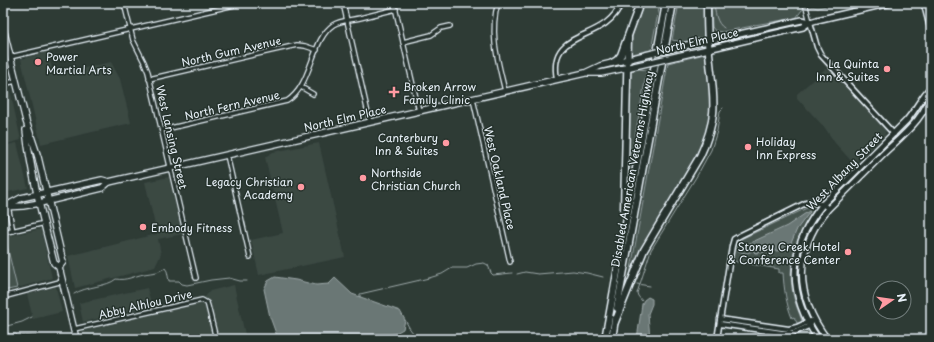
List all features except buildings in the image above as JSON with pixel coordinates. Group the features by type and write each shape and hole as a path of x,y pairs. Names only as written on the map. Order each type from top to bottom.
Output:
{"highway":[{"path":"612,63 619,58 628,38 640,3"},
{"name":"Disabled American Veterans Highway","path":"605,339 666,3"},
{"name":"Disabled American Veterans Highway","path":"612,339 673,3"},
{"path":"615,322 644,250 697,162 712,125 714,106 708,49 707,3"},
{"path":"624,228 629,59 628,38"}],"main road":[{"name":"North Elm Place","path":"5,206 23,206 40,203 102,188 109,182 557,79 585,73 601,73 708,49 803,27 810,22 890,3"},
{"path":"924,3 931,30"},
{"name":"North Elm Place","path":"585,73 600,66 696,43 802,20 810,22"},
{"path":"3,28 26,122 38,157 49,200 62,262 59,267"},
{"name":"West Albany Street","path":"818,339 808,324 798,300 795,281 798,248 804,232 813,216 823,204 894,134 914,111 923,95 931,86"},
{"name":"West Albany Street","path":"828,339 814,320 805,296 802,267 805,251 810,237 818,221 828,209 899,139 922,113 930,98 931,90"},
{"path":"26,122 29,159 54,263 59,267 76,339"},
{"path":"894,134 899,139"},
{"name":"North Elm Place","path":"5,206 21,198 46,192 102,180 109,182"}],"street":[{"name":"West Lansing Street","path":"124,3 134,44 147,69 196,278"},
{"path":"10,57 243,3"},
{"path":"342,3 370,122"},
{"path":"394,3 420,111"},
{"path":"498,3 494,16 494,33 505,91"},
{"path":"557,79 555,68 556,59 563,46 602,27 615,15 621,3"},
{"path":"805,3 817,47 821,55 894,134"},
{"name":"North Fern Avenue","path":"162,130 281,103 292,97 300,87 324,34 328,29 335,24 396,9"},
{"path":"403,42 431,35 441,28 450,26"},
{"name":"North Gum Avenue","path":"149,79 297,45 317,50"},
{"path":"3,84 16,81"},
{"path":"300,87 313,94"},
{"name":"West Oakland Place","path":"473,99 510,262"},
{"path":"227,155 250,257"},
{"path":"717,339 734,239 808,202 823,204 828,209"},
{"path":"5,206 14,231"},
{"path":"3,233 44,223"},
{"path":"3,297 63,281"},
{"name":"Abby Alhlou Drive","path":"74,329 202,300 207,303 216,339"},
{"path":"720,322 789,329 808,324 814,320"}],"shaded area":[{"path":"644,3 660,3 651,50 628,55 630,41"},
{"path":"679,3 704,3 703,38 683,42 672,40"},
{"path":"711,3 838,3 802,10 796,18 754,24 752,26 722,32 715,31 712,27"},
{"path":"47,52 54,75 111,62 120,79 131,123 41,144 21,59"},
{"path":"705,54 711,98 708,126 703,141 647,240 630,274 668,63"},
{"path":"639,69 647,70 628,176 629,72"},
{"path":"825,69 830,71 886,129 885,135 854,164 835,143 825,128 797,98 797,94"},
{"path":"9,86 21,140 3,145 3,88"},
{"path":"17,143 28,188 3,193 3,146"},
{"name":"Legacy Christian Academy","path":"319,143 345,257 259,275 251,240 283,233 265,157 273,152"},
{"path":"169,177 183,234 158,239 161,254 155,267 75,288 68,256 157,234 145,182"},
{"path":"811,206 813,211 802,230 792,261 791,283 796,305 802,321 799,324 794,317 792,318 786,296 783,273 779,273 779,269 732,261 735,245 739,240"},
{"path":"809,211 810,212 797,229 789,248 786,250 755,253 747,245 787,226"},
{"path":"41,229 52,278 17,288 5,237"},
{"path":"5,237 17,288 3,291 3,238"},
{"path":"275,277 316,285 329,284 335,278 352,294 400,311 405,320 403,329 394,334 370,339 278,339 270,317 264,289 268,281"},
{"path":"234,285 246,339 84,339 82,331 200,303 210,291"},
{"path":"56,287 62,312 33,319 27,294"},
{"path":"147,288 152,306 83,322 79,303"},
{"path":"648,297 652,299 652,304 648,314 650,339 637,339 642,304"},
{"path":"806,330 814,339 781,339 782,337 798,334"}],"waterway":[{"path":"714,3 715,14 719,23 724,28"},
{"path":"642,301 637,293 651,250 698,174 711,150 717,131 720,111 723,108"},
{"path":"734,248 738,251 748,253 752,251"},
{"path":"360,297 360,294 429,278 442,274 452,268 467,268 476,264 484,263 488,265 493,275 512,273"},
{"path":"74,294 84,289 107,284 116,279 127,279 157,272 165,268 169,281 179,281 182,284 187,285 229,278 247,281"},
{"path":"517,274 525,272 538,274 573,271 603,277"},
{"path":"637,284 650,286"},
{"path":"3,337 8,334 6,328 7,326 22,322 32,317"},
{"path":"405,320 418,339"},
{"path":"8,334 16,334 18,336 36,336 38,339"}],"place":[{"name":"Power Martial Arts","path":"38,62"},
{"name":"La Quinta Inn & Suites","path":"887,69"},
{"name":"Broken Arrow Family Clinic","path":"394,92"},
{"name":"Canterbury Inn & Suites","path":"446,143"},
{"name":"Holiday Inn Express","path":"748,147"},
{"name":"Northside Christian Church","path":"363,178"},
{"name":"Legacy Christian Academy","path":"301,187"},
{"name":"Embody Fitness","path":"143,227"},
{"name":"Stoney Creek Hotel & Conference Center","path":"848,252"}]}
